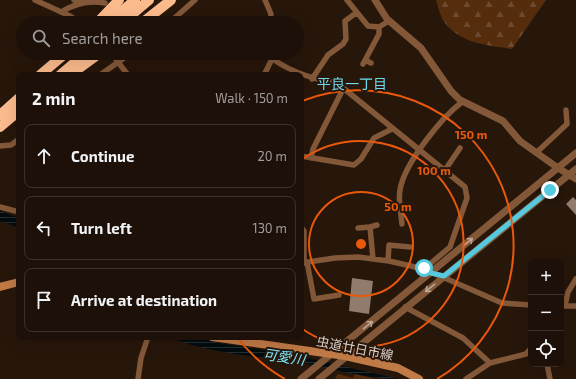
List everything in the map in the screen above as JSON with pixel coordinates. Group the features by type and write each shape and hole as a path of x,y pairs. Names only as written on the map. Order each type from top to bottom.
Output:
{"highway":[{"path":"104,16 119,0"},
{"path":"151,16 171,0"},
{"path":"120,16 143,2"},
{"path":"129,16 143,2"},
{"path":"44,72 58,60"},
{"path":"50,72 64,60"},
{"path":"64,72 78,60"},
{"path":"74,72 90,60"},
{"path":"0,115 16,98"},
{"path":"0,127 16,114"},
{"path":"0,135 16,122"}],"main road":[{"path":"0,287 16,283"},
{"name":"虫道廿日市線","path":"248,340 342,359 398,368 419,379"}],"street":[{"path":"34,0 68,16"},
{"path":"74,0 84,3"},
{"path":"61,12 92,0 105,3"},
{"path":"178,15 195,0"},
{"path":"265,0 271,16"},
{"path":"347,0 368,26 379,27 389,21"},
{"path":"375,0 382,13 389,21 421,48 451,91 462,102 503,121 520,141 573,177"},
{"path":"312,79 328,55 343,44 346,39 345,21 356,13"},
{"path":"366,62 379,34 379,27"},
{"path":"116,60 126,72"},
{"path":"104,72 122,60"},
{"path":"266,72 272,60"},
{"path":"274,60 298,72"},
{"path":"304,75 312,79 337,83 465,187 468,198 450,247 424,268"},
{"path":"311,158 313,149 343,89"},
{"path":"402,224 400,190 405,174 420,150 462,102"},
{"path":"536,153 567,124 566,110"},
{"path":"304,157 354,165 361,159 374,138 392,129"},
{"path":"0,146 11,146 16,142"},
{"path":"445,170 460,148"},
{"path":"301,379 576,153"},
{"path":"323,377 342,359 405,307 573,177 576,169"},
{"path":"0,207 16,211"},
{"path":"358,228 377,225"},
{"path":"370,227 373,259"},
{"path":"304,231 304,263 314,299 339,295"},
{"path":"388,261 389,245 410,247"},
{"path":"304,263 335,258 388,261 424,268 431,273 444,276 502,303 528,305"},
{"path":"564,303 568,292 576,279"},
{"path":"564,306 576,306"},
{"path":"405,307 463,338 490,363"},
{"path":"138,379 141,358 147,340"},
{"path":"466,379 490,363 526,354 528,352"},
{"path":"548,367 550,379"}],"green space":[{"path":"436,0 546,0 512,49 474,42 457,34 443,20"},
{"path":"338,374 353,378 355,374 376,379 335,378"}],"water":[{"path":"0,211 16,217 16,229 14,226 0,221"},
{"name":"可愛川","path":"177,340 207,340 290,354 399,379 363,376 303,363 217,351"}],"building":[{"path":"573,197 576,200 576,215 566,204"},
{"path":"352,278 373,281 369,314 349,311"}],"district":[{"name":"平良一丁目","path":"352,84"}],"route":[{"path":"424,268 431,273 444,276 550,190"}]}
